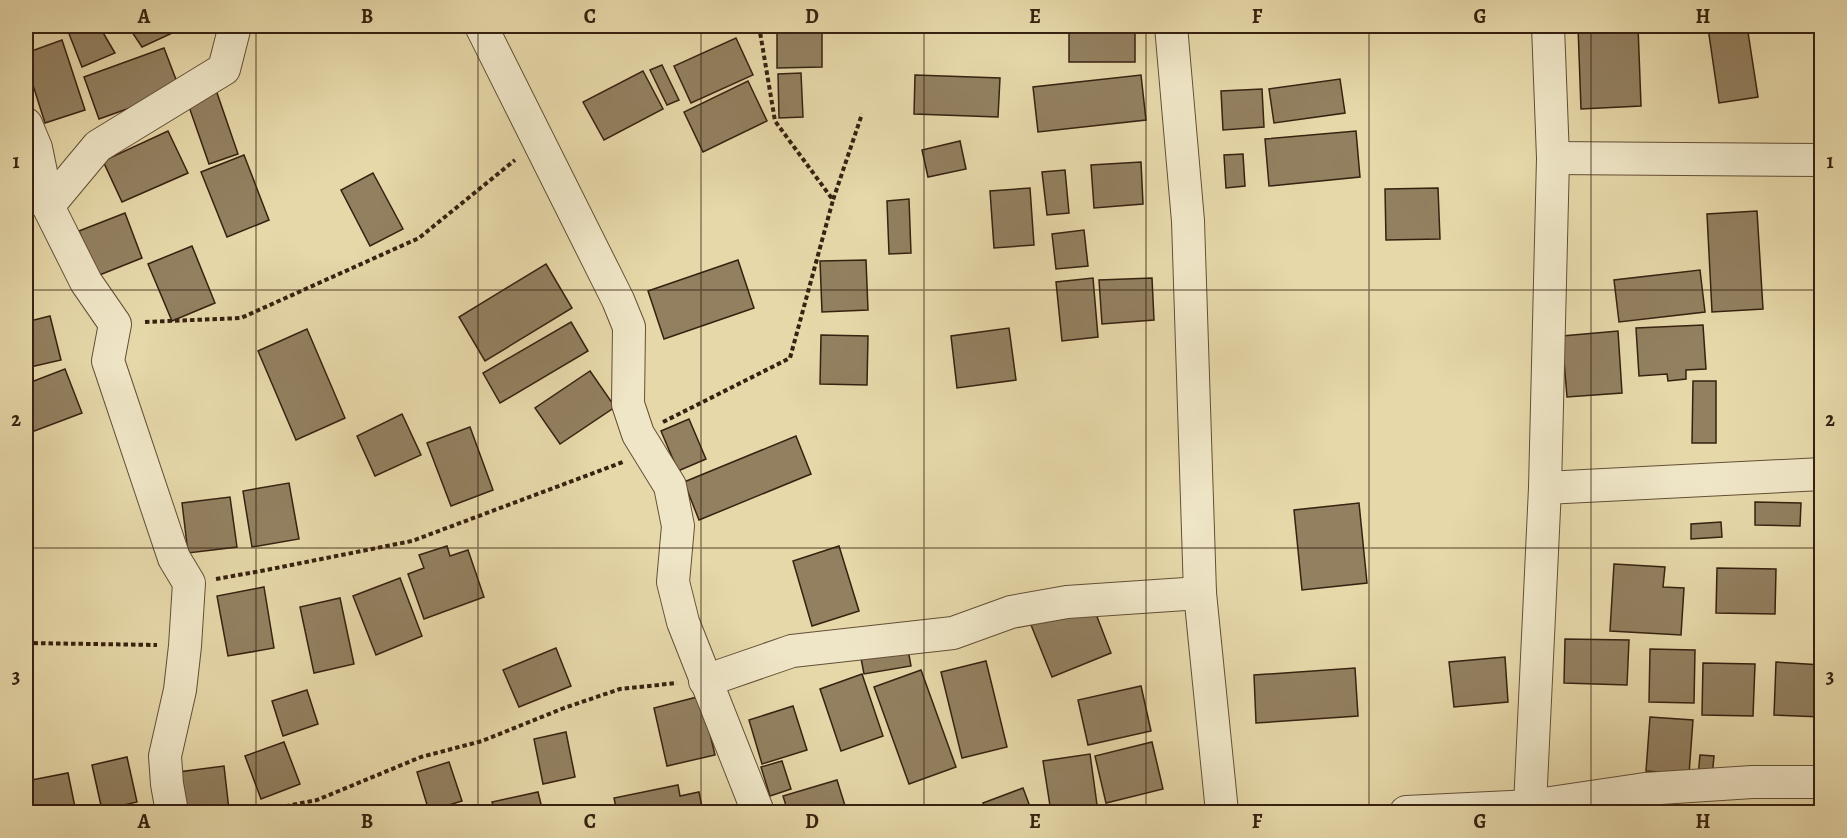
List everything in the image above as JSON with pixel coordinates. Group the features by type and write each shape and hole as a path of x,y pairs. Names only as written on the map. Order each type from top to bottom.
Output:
{"street":[{"path":"48,206 98,146 224,69 235,26"},
{"path":"482,26 618,300 629,327 628,404 643,443 670,486 678,525 674,582 684,622 758,813"},
{"path":"1171,26 1188,221 1200,593 1222,813"},
{"path":"1530,806 1545,488 1553,158 1548,26"},
{"path":"26,124 36,148 48,206 86,282 115,324 108,361 174,558 189,583 180,690 165,756 166,784 172,813"},
{"path":"1553,158 1821,160"},
{"path":"1545,488 1821,474"},
{"path":"705,681 792,651 953,633 1011,612 1067,602 1200,593"},
{"path":"1406,813 1530,806 1646,789 1752,782 1821,782"}],"path":[{"path":"759,26 775,121 833,200"},
{"path":"189,583 261,572 412,541 643,443 790,358 833,200 861,114"},
{"path":"115,324 241,318 419,238 539,141"},
{"path":"26,643 185,645"},
{"path":"256,813 317,800 421,757 482,741 564,708 620,689 705,681"}],"building":[{"path":"66,26 128,26 102,31 115,53 82,67"},
{"path":"128,26 181,26 183,28 142,47"},
{"path":"777,26 822,26 822,67 777,68"},
{"path":"1069,26 1135,26 1135,62 1069,62"},
{"path":"1578,26 1638,26 1641,106 1581,109"},
{"path":"1747,26 1758,97 1719,103 1708,28"},
{"path":"736,38 753,75 691,103 674,66"},
{"path":"62,40 85,110 45,123 26,63 26,53"},
{"path":"164,48 180,90 99,119 84,77"},
{"path":"662,65 679,100 667,105 650,70"},
{"path":"643,71 663,109 604,140 583,102"},
{"path":"801,73 803,117 779,118 778,74"},
{"path":"915,75 1000,78 998,117 914,114"},
{"path":"1141,75 1146,120 1038,132 1033,87"},
{"path":"1340,79 1345,113 1274,123 1269,89"},
{"path":"748,81 767,121 703,152 684,112"},
{"path":"1262,89 1264,127 1223,130 1221,91"},
{"path":"216,90 238,154 209,164 187,101"},
{"path":"168,131 188,173 122,202 103,161"},
{"path":"1356,131 1360,177 1269,186 1265,139"},
{"path":"960,141 966,169 928,177 922,150"},
{"path":"1243,154 1245,186 1226,188 1224,155"},
{"path":"244,155 269,220 227,237 201,172"},
{"path":"1141,162 1143,204 1094,208 1091,165"},
{"path":"1065,170 1069,213 1047,215 1042,172"},
{"path":"373,173 403,229 370,246 341,190"},
{"path":"1030,188 1034,245 994,248 990,191"},
{"path":"1438,188 1440,239 1386,240 1385,189"},
{"path":"909,199 911,253 889,254 887,201"},
{"path":"1757,211 1763,309 1712,312 1707,214"},
{"path":"125,213 142,258 97,276 79,231"},
{"path":"1084,230 1088,266 1056,269 1052,234"},
{"path":"192,246 215,303 172,321 148,264"},
{"path":"738,260 754,308 664,339 648,291"},
{"path":"866,260 868,310 822,312 820,261"},
{"path":"546,264 572,308 485,361 459,317"},
{"path":"1700,270 1705,312 1619,322 1614,280"},
{"path":"1093,278 1098,337 1062,341 1056,282"},
{"path":"1152,278 1154,320 1102,324 1099,280"},
{"path":"50,316 61,360 26,368 26,322"},
{"path":"571,322 588,351 500,403 483,373"},
{"path":"1703,325 1706,369 1686,370 1686,379 1668,381 1667,374 1639,376 1636,328"},
{"path":"1009,328 1016,380 957,388 951,336"},
{"path":"307,329 345,418 296,440 258,351"},
{"path":"1618,331 1622,393 1567,397 1562,336"},
{"path":"821,335 868,336 867,385 820,384"},
{"path":"65,369 82,413 29,433 26,424 26,384"},
{"path":"590,371 615,407 560,444 535,408"},
{"path":"1693,381 1716,381 1716,443 1692,443"},
{"path":"402,414 421,455 375,476 357,436"},
{"path":"689,419 706,459 678,471 661,431"},
{"path":"470,427 493,490 451,506 427,443"},
{"path":"796,436 811,474 699,520 684,482"},
{"path":"289,483 299,539 252,547 243,491"},
{"path":"230,497 237,547 188,553 182,503"},
{"path":"1755,502 1801,503 1800,526 1755,525"},
{"path":"1359,503 1367,583 1302,590 1294,510"},
{"path":"1721,522 1722,537 1691,539 1691,524"},
{"path":"447,546 450,556 468,550 484,597 424,619 408,574 424,568 419,555"},
{"path":"839,546 859,611 812,626 793,561"},
{"path":"1614,564 1665,567 1663,587 1684,588 1681,635 1610,631"},
{"path":"1717,568 1776,569 1775,614 1716,613"},
{"path":"400,578 422,636 376,655 353,596"},
{"path":"264,587 274,648 228,656 217,596"},
{"path":"340,598 354,664 314,673 300,607"},
{"path":"1091,601 1111,653 1052,677 1031,625"},
{"path":"1565,639 1629,640 1627,685 1564,683"},
{"path":"907,644 911,666 864,674 860,653"},
{"path":"556,648 571,686 519,707 503,670"},
{"path":"1650,649 1695,650 1694,703 1649,702"},
{"path":"1505,657 1508,702 1454,707 1449,662"},
{"path":"986,661 1007,747 962,758 941,672"},
{"path":"1776,662 1822,665 1822,717 1774,715"},
{"path":"1703,663 1755,664 1753,716 1702,715"},
{"path":"1355,668 1358,716 1256,723 1254,675"},
{"path":"921,670 956,767 909,784 874,687"},
{"path":"862,674 883,736 841,751 820,689"},
{"path":"1141,686 1151,731 1088,745 1078,700"},
{"path":"307,690 318,724 283,736 272,701"},
{"path":"701,696 715,755 667,766 654,708"},
{"path":"793,706 807,750 762,764 749,720"},
{"path":"1650,717 1693,720 1689,774 1646,771"},
{"path":"566,732 575,777 543,784 534,739"},
{"path":"284,742 300,784 261,799 245,756"},
{"path":"1152,742 1163,789 1106,803 1095,756"},
{"path":"1090,754 1098,812 1051,812 1043,761"},
{"path":"1700,755 1714,756 1712,777 1698,776"},
{"path":"127,757 137,802 102,810 92,765"},
{"path":"782,761 791,789 770,796 761,767"},
{"path":"449,762 462,801 429,811 417,772"},
{"path":"224,766 229,810 183,812 178,772"},
{"path":"68,773 76,812 26,812 26,781"},
{"path":"837,780 847,812 788,812 783,796"},
{"path":"678,785 680,796 699,792 703,812 617,812 614,798"},
{"path":"1023,788 1032,812 986,812 983,803"},
{"path":"538,792 543,812 495,812 492,802"},
{"path":"1814,807 1822,807 1822,812 1814,812"}]}
